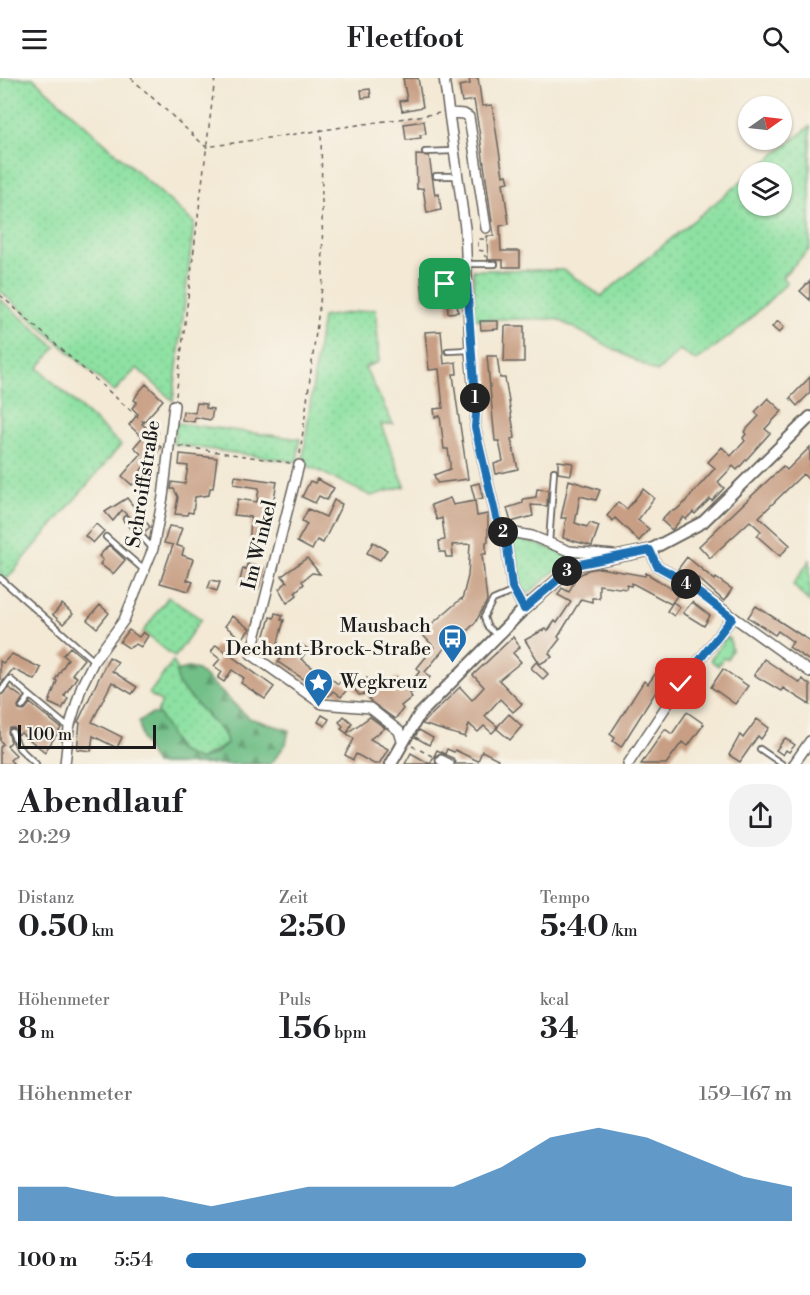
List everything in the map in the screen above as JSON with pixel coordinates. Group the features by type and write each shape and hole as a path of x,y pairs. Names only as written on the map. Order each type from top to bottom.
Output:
{"street":[{"path":"444,78 465,228 475,427 496,517 507,547 514,591 524,609"},
{"path":"450,113 464,114 469,117 486,228"},
{"name":"Schroiffstraße","path":"64,764 69,728 82,685 94,661 124,620 146,572 163,497 175,405"},
{"path":"391,764 418,715 524,609 575,565 650,550 703,522 723,505 810,417"},
{"name":"Im Winkel","path":"299,465 251,654 322,704 370,708 399,731 402,741"},
{"path":"515,533 532,536 569,550 621,555"},
{"path":"650,550 657,566 679,578 810,672"},
{"path":"628,764 681,684 732,618"},
{"path":"794,764 810,741"}],"lane":[{"path":"425,152 453,151"},
{"path":"436,177 457,176"},
{"path":"466,264 495,264"},
{"path":"445,284 467,282"},
{"path":"447,351 470,350"},
{"path":"549,543 554,471"},
{"path":"126,519 153,549"},
{"path":"106,537 146,572"},
{"path":"0,578 94,661"},
{"path":"497,636 487,626 484,617 493,600 514,591"},
{"path":"1,691 10,679 69,728"},
{"path":"22,707 30,696"},
{"path":"38,714 43,708"},
{"path":"12,732 19,748 36,764"},
{"path":"760,748 782,764"}],"path":[{"path":"131,78 207,147"},
{"path":"175,405 215,78"},
{"path":"207,147 321,129 450,113"},
{"path":"0,295 156,433 170,440 299,465 323,279 321,129"},
{"path":"484,239 478,239 478,250 484,251 485,264"},
{"path":"402,741 445,762"}],"green space":[{"path":"0,78 33,78 194,223 173,401 137,368 114,392 0,291"},
{"path":"810,126 810,249 782,277 787,283 743,326 696,361 680,350 657,372 557,319 473,319 473,270 564,270 601,296 738,184 738,216 792,216 792,162 765,162 780,150 792,150 792,141"},
{"path":"0,299 56,347 38,368 121,445 6,580 0,575"},
{"path":"376,309 379,362 365,367 393,424 381,425 405,486 371,496 304,464 303,458 322,317"},
{"path":"176,423 300,439 297,462 173,444"},
{"path":"521,539 572,556 529,593 522,591 522,585 517,581 511,540"},
{"path":"810,560 810,603 793,585"},
{"path":"168,597 201,619 175,657 143,632"},
{"path":"726,637 730,639 732,650 727,659 724,658 718,666 710,660"},
{"path":"173,661 177,669 178,684 225,735 227,744 199,760 179,751 157,712 162,702 149,694"},
{"path":"188,668 198,670 249,718 289,730 286,744 271,764 155,764 142,740 139,721 151,714 159,714 179,751 199,760 214,754 227,744 225,735 178,684 176,671"}],"building":[{"path":"403,78 418,78 423,107 402,111 400,101 407,100"},
{"path":"469,78 478,78 482,106 492,105 503,176 507,175 509,182 503,183 509,224 500,226 501,251 520,251 520,267 503,267 503,260 488,260 487,236 494,236 474,100 462,102 459,86 470,84"},
{"path":"370,89 371,97 362,98 361,90"},
{"path":"424,121 426,134 420,135 421,138 406,140 404,124"},
{"path":"416,155 429,156 435,195 439,194 441,210 427,213 423,188 417,189"},
{"path":"453,268 454,279 443,280 441,284 444,288 455,288 458,312 448,313 447,295 423,298 421,277 445,274 444,269"},
{"path":"810,281 810,300 800,291"},
{"path":"480,321 498,321 498,329 481,330"},
{"path":"778,321 784,327 779,333 772,327"},
{"path":"505,326 524,326 524,362 504,362"},
{"path":"441,331 444,364 456,362 457,374 453,374 468,479 437,483 434,475 450,469 450,463 448,449 444,449 440,416 435,417 434,409 443,408 439,369 429,370 425,332"},
{"path":"487,356 497,356 500,378 505,378 515,438 511,439 518,469 496,474 494,464 503,461 499,441 495,441"},
{"path":"810,377 810,393 797,406 790,398"},
{"path":"146,384 163,400 142,424 148,429 142,437 129,425 138,414 132,408 137,402 134,400"},
{"path":"768,398 782,411 765,429 770,433 737,470 733,466 718,482 724,488 712,501 710,499 695,514 693,512 686,519 683,517 672,530 661,520 684,503 715,468 708,462 722,447 731,456 745,441 744,432 759,416 755,412"},
{"path":"197,403 206,404 206,408 213,409 211,420 195,417 194,422 182,420 183,411 195,413"},
{"path":"146,433 161,447 141,470 142,476 132,485 122,476 141,454 134,447"},
{"path":"810,447 810,481 803,474 759,517 790,545 780,556 757,536 761,531 750,521 710,558 699,546 783,466 787,470"},
{"path":"180,454 217,458 213,488 210,488 209,495 195,497 193,513 188,512 187,515 175,514 178,497 174,489 171,489 172,482 185,484 188,466 179,465"},
{"path":"558,461 573,463 571,475 558,473"},
{"path":"235,476 277,482 269,526 265,526 262,549 249,548 251,517 234,515 238,499 257,502 259,488 234,484"},
{"path":"317,479 334,488 327,500 319,496 315,503 302,497 310,481 315,483"},
{"path":"569,480 600,490 596,500 580,496 575,523 587,527 590,523 599,526 592,546 563,538 566,518 561,518"},
{"path":"479,483 483,498 475,500 471,485"},
{"path":"537,489 548,490 547,506 531,505 533,516 511,522 507,508 523,503 523,499 536,497"},
{"path":"643,489 654,498 638,520 649,529 639,541 615,518 613,521 607,516 618,502 627,509"},
{"path":"127,498 150,527 144,532 122,510 113,521 105,512"},
{"path":"450,498 453,505 475,501 477,516 488,514 488,542 486,542 486,554 482,554 487,601 475,623 461,637 457,633 425,672 430,677 419,690 409,693 412,697 401,706 403,709 395,719 370,701 367,694 359,695 352,686 367,678 370,683 380,677 386,686 397,677 406,689 420,671 417,668 434,647 421,633 462,600 468,576 470,544 452,545 453,557 446,557 445,552 440,552 439,541 445,540 442,518 437,520 431,505"},
{"path":"334,500 342,504 323,543 317,540 312,550 297,542 307,524 302,521 308,509 326,517"},
{"path":"96,524 104,531 93,543 85,536"},
{"path":"169,526 182,528 176,545 184,548 182,555 193,559 187,580 193,582 189,591 160,583 173,545 164,543"},
{"path":"373,542 387,550 380,560 367,553"},
{"path":"109,545 125,560 113,574 100,564 103,560 99,556"},
{"path":"687,557 715,580 716,578 732,589 724,601 698,578 696,581 678,569"},
{"path":"307,558 320,574 312,573 302,581 304,584 295,592 297,595 287,603 279,589 287,582 282,576"},
{"path":"247,564 263,568 258,589 239,585 243,568 246,569"},
{"path":"600,568 645,576 646,573 679,593 671,604 632,583 631,586 627,585 626,589 599,585 599,598 592,598 592,602 581,599 558,637 560,639 549,653 552,657 540,664 525,640 545,629 548,631 555,621 557,623 571,602 558,595 562,588 569,592 576,577 588,570"},
{"path":"211,580 220,582 217,591 208,588"},
{"path":"673,602 680,607 674,616 667,611"},
{"path":"692,602 710,616 704,626 683,613"},
{"path":"62,604 73,614 63,624 53,615"},
{"path":"100,605 109,613 97,628 87,620"},
{"path":"756,606 810,641 810,661 789,647 793,642 778,631 775,635 748,617"},
{"path":"275,613 283,615 281,620 284,620 276,650 265,647 267,640 264,639 270,617 274,618"},
{"path":"232,616 250,629 242,639 225,626"},
{"path":"129,630 139,637 143,632 148,636 141,647 136,644 129,648 120,642"},
{"path":"513,637 520,647 513,653 521,662 499,680 522,704 513,712 500,699 485,716 498,727 492,733 484,726 478,732 469,724 465,737 422,724 460,687 472,700 484,687 473,675"},
{"path":"301,644 308,649 301,659 328,679 329,677 338,684 340,681 349,687 341,697 333,691 329,696 278,662 290,646 296,650"},
{"path":"216,645 274,687 265,699 241,683 244,678 232,670 224,682 218,678 222,672 214,666 220,659 211,652"},
{"path":"70,647 84,659 72,674 77,677 64,696 68,698 62,709 49,703 57,681 55,680 68,659 63,655"},
{"path":"12,654 41,668 35,680 13,669 0,685 0,661 3,663"},
{"path":"109,657 118,662 112,671 137,687 132,694 112,682 92,722 122,737 117,748 93,736 91,751 77,749 80,723 78,722"},
{"path":"764,659 800,683 802,679 810,685 810,705 783,688 781,691 754,675"},
{"path":"536,662 548,674 543,679 531,668"},
{"path":"664,662 672,667 669,671 673,673 665,685 662,682 621,747 613,741 615,738 610,734 644,681 648,684"},
{"path":"723,669 748,686 735,704 711,687"},
{"path":"9,688 23,698 18,706 19,710 24,711 30,703 61,728 45,752 21,733 18,735 14,728 10,728 8,732 11,742 7,746 16,755 10,760 14,764 0,764 0,747 3,744 0,740 0,695"},
{"path":"687,712 704,724 688,746 682,742 666,764 641,764 665,729 672,734"},
{"path":"509,714 522,726 510,740 496,728"},
{"path":"322,715 329,719 325,726 318,722"},
{"path":"344,716 352,723 347,733 370,717 385,728 370,739 388,749 379,764 374,764 356,754 353,760 345,755 354,739 341,729 343,726 339,722"},
{"path":"757,719 769,728 761,739 758,736 740,762 729,755 740,735 743,738"},
{"path":"419,730 433,738 429,745 415,737"},
{"path":"785,738 795,745 789,752 786,750 783,755 776,750"},
{"path":"447,749 454,752 455,750 478,761 482,751 498,759 495,764 456,764 453,758 441,753 435,756 436,764 430,764 437,750 445,754"},
{"path":"411,753 430,764 405,764"}],"place":[{"name":"Mausbach Dechant-Brock-Straße","path":"452,664"},
{"name":"Wegkreuz","path":"319,708"}],"route":[{"path":"445,284 467,282 475,427 496,517 507,547 512,587 524,609 575,565 589,560 650,550 657,566 679,578 732,618 681,684"}]}
